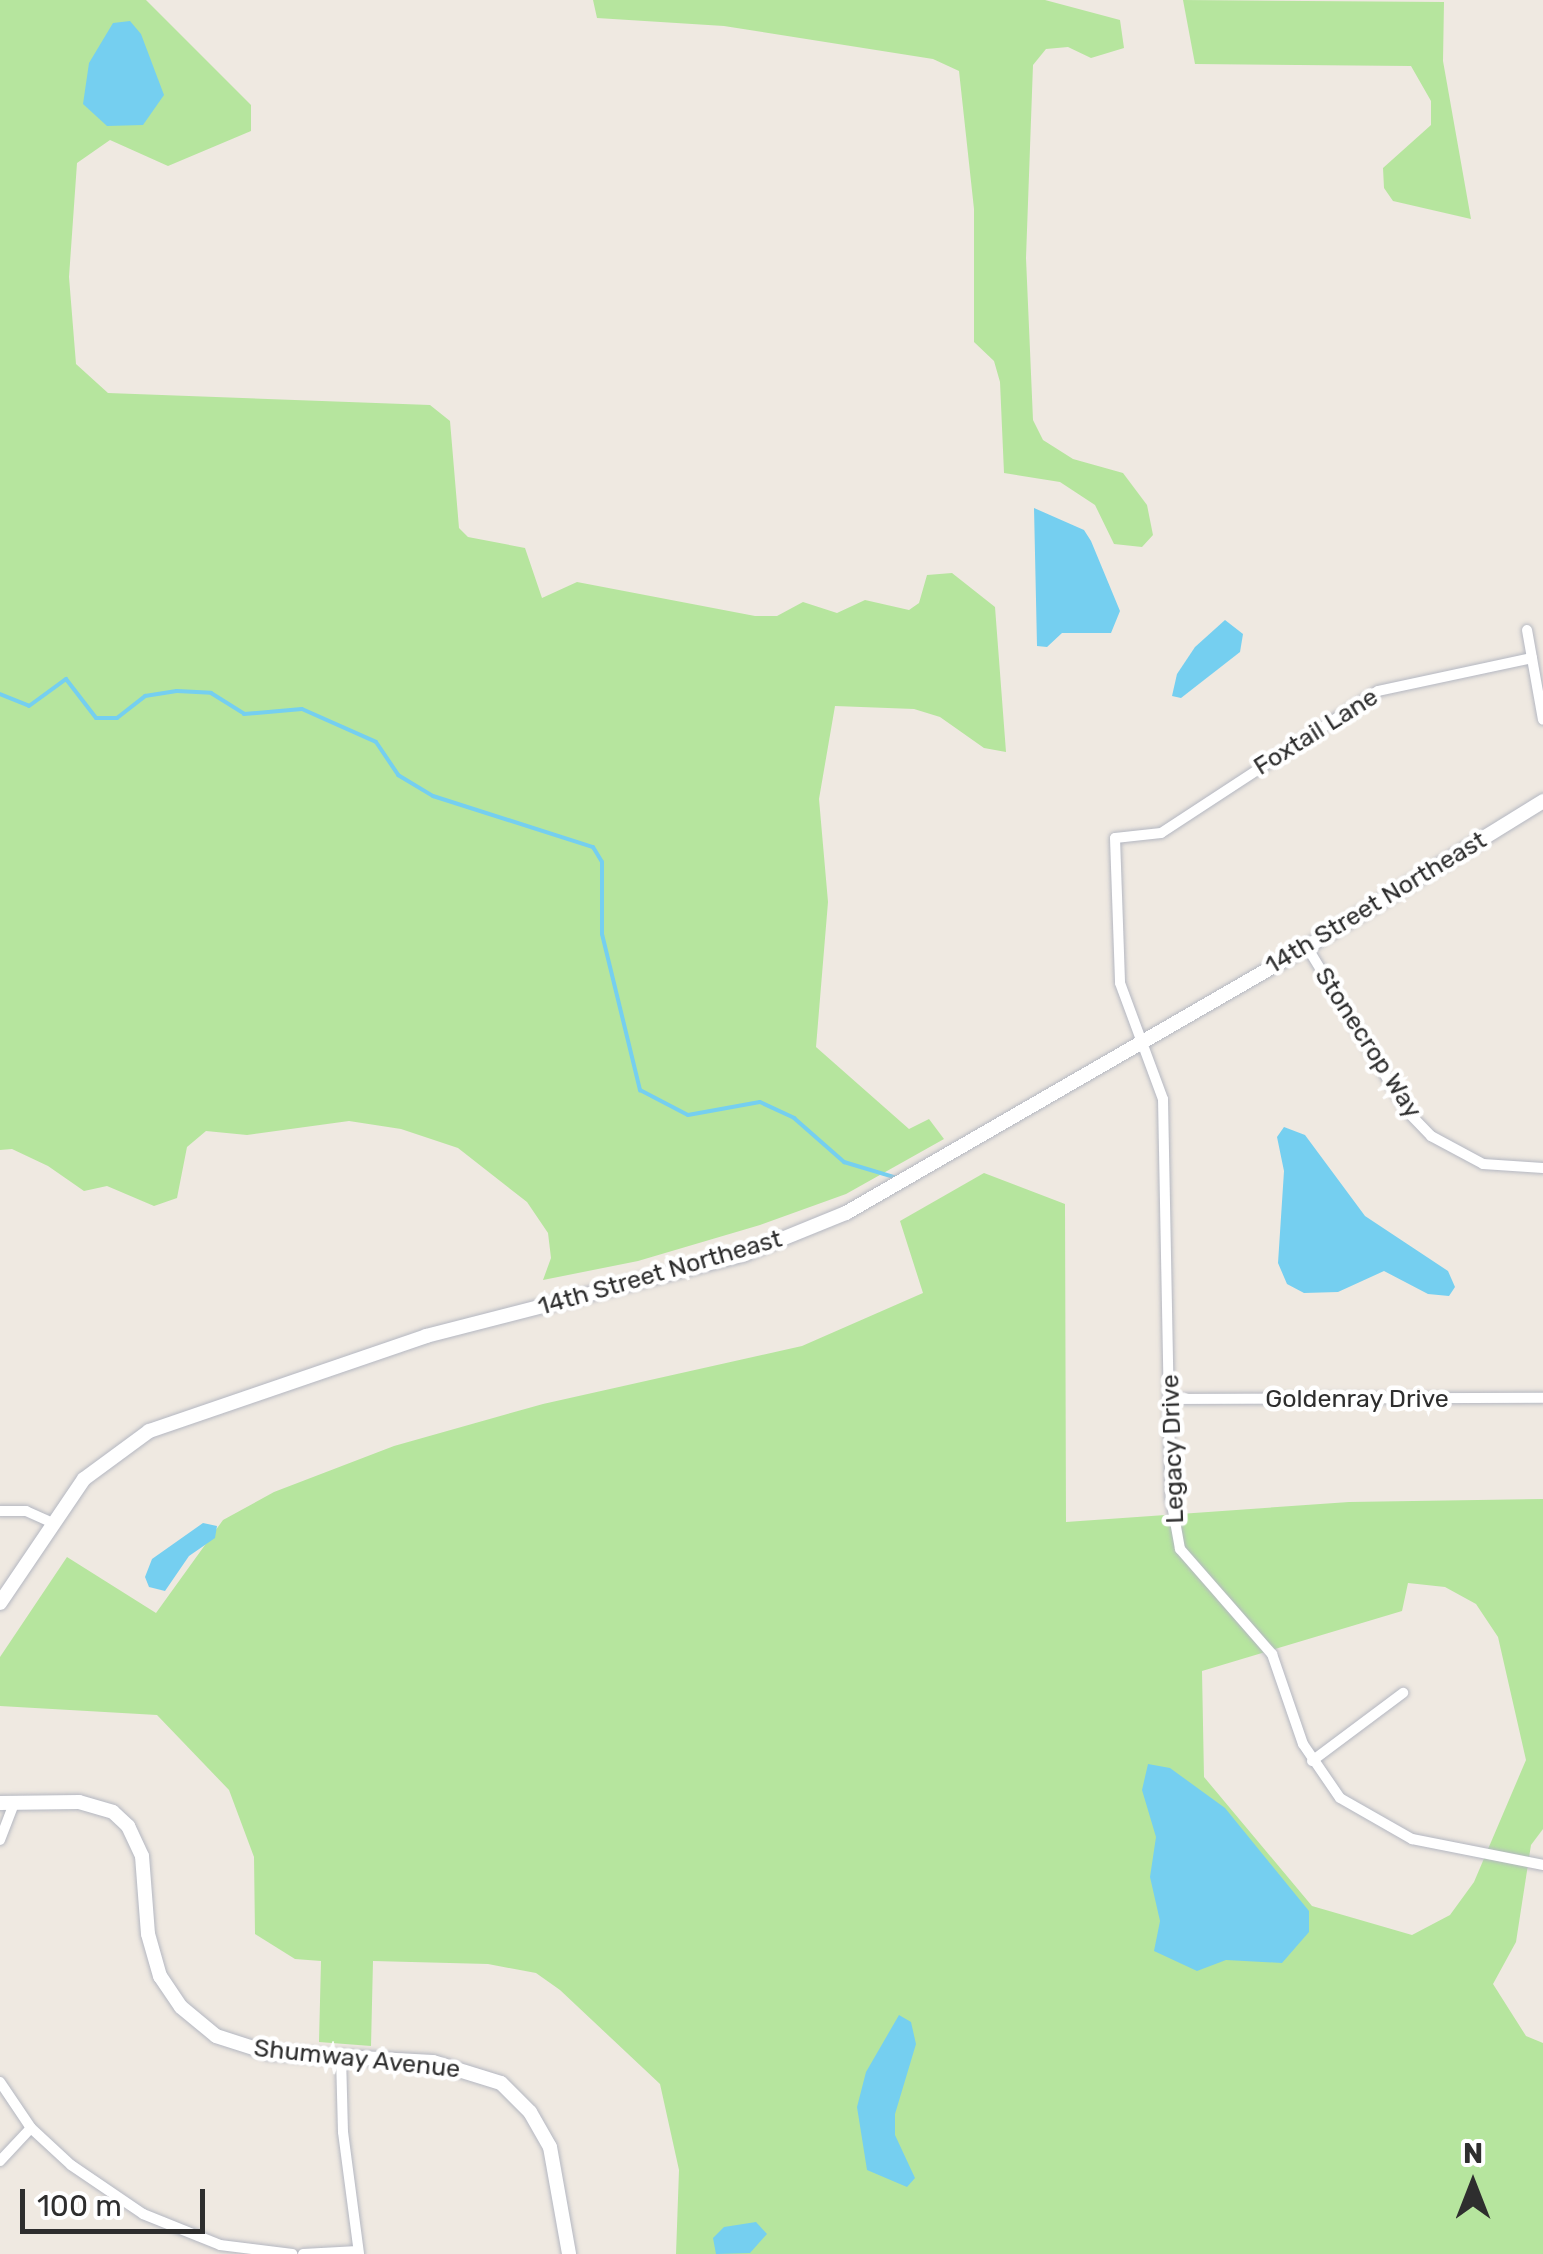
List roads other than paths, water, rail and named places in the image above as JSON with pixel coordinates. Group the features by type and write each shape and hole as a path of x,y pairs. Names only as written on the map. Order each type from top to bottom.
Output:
{"street":[{"path":"1527,630 1543,720"},
{"name":"Foxtail Lane","path":"1115,838 1161,832 1378,691 1532,658"},
{"name":"14th Street Northeast","path":"0,1603 53,1523 102,1462 162,1426 426,1336 784,1241 892,1190 1139,1040 1307,948 1543,801"},
{"name":"Legacy Drive","path":"1115,838 1118,969 1139,1040 1156,1068 1163,1099 1171,1500 1180,1549 1272,1654 1312,1761 1340,1798 1392,1832 1543,1866"},
{"name":"Stonecrop Way","path":"1307,948 1407,1111 1431,1136 1483,1164 1543,1168"},
{"name":"Goldenray Drive","path":"1171,1399 1543,1398"},
{"path":"0,1511 26,1511 53,1523"},
{"path":"1312,1761 1404,1693"},
{"name":"Shumway Avenue","path":"7,1803 79,1802 113,1812 128,1826 142,1856 152,1957 195,2022 236,2047 432,2062 483,2074 508,2090 550,2147 569,2254"},
{"path":"0,1840 7,1803"},
{"path":"303,2254 358,2252 343,2132 342,2056"},
{"path":"0,2082 32,2128 71,2166 143,2214 220,2245 292,2254"},
{"path":"0,2161 32,2128"}],"water":[{"path":"130,21 141,34 164,95 143,125 107,126 83,104 89,63 113,23"},
{"path":"1034,508 1084,530 1091,541 1120,611 1111,633 1062,633 1047,647 1037,646"},
{"path":"1225,620 1243,634 1240,652 1181,698 1172,696 1177,674 1195,647"},
{"path":"1284,1127 1305,1135 1365,1216 1448,1271 1455,1287 1449,1296 1428,1294 1384,1271 1338,1292 1304,1293 1287,1284 1278,1263 1284,1171 1277,1137"},
{"path":"203,1523 217,1526 215,1538 189,1556 165,1591 149,1587 145,1577 152,1559"},
{"path":"1148,1764 1170,1768 1225,1808 1309,1911 1309,1932 1282,1963 1226,1960 1197,1971 1154,1951 1160,1921 1150,1877 1156,1837 1142,1790"},
{"path":"899,2015 911,2022 916,2044 895,2114 895,2135 915,2178 907,2187 867,2170 857,2107 866,2072"},
{"path":"756,2222 767,2234 750,2253 716,2254 713,2238 724,2227"}],"waterway":[{"path":"0,694 29,706 66,679 96,718 117,718 145,696 177,691 211,693 244,714 302,709 376,742 398,775 433,796 593,847 602,862 602,934 640,1090 688,1115 760,1102 794,1118 844,1162 897,1178"}]}
